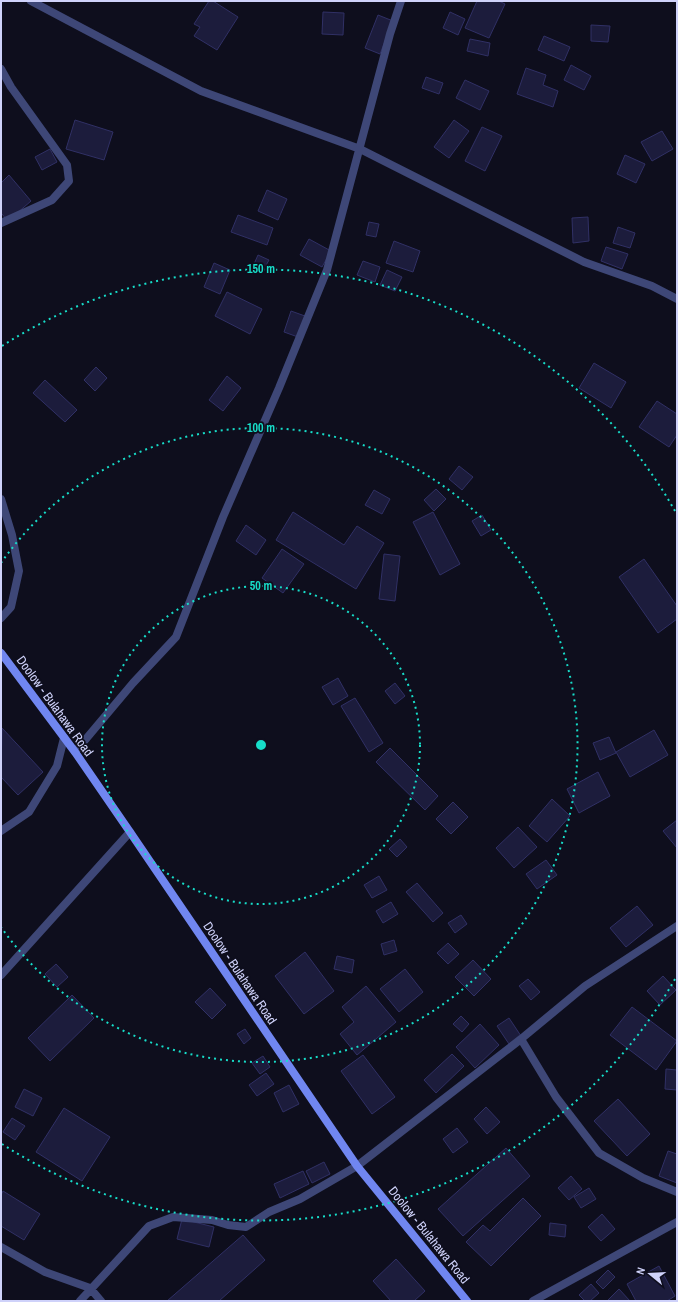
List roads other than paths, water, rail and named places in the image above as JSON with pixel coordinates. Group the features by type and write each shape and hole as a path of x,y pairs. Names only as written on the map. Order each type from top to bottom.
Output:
{"main road":[{"name":"Doolow - Bulahawa Road","path":"1,653 75,752 357,1166 467,1301"}],"street":[{"path":"31,1 201,91 360,149 584,262 652,286 677,299"},
{"path":"75,752 133,683 176,637 223,517 279,388 327,270 390,34 401,1"},
{"path":"1,68 11,88 67,165 69,181 52,200 1,223"},
{"path":"1,499 12,535 19,571 11,607 1,618"},
{"path":"1,831 29,812 57,766 64,738"},
{"path":"1,975 130,832"},
{"path":"80,1301 90,1288 149,1226 173,1217 212,1220 228,1225 246,1226 269,1212 300,1199 357,1166 521,1039 585,986 677,926"},
{"path":"521,1039 556,1097 599,1153 643,1178 677,1192"},
{"path":"533,1301 677,1222"},
{"path":"1,1247 45,1272 90,1288 101,1301"}]}
